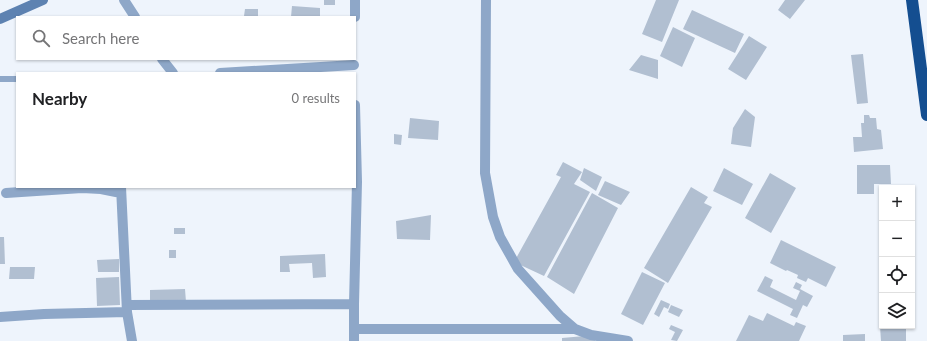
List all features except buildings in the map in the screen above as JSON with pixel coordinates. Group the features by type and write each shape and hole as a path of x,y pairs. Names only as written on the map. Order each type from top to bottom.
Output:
{"highway":[{"path":"912,0 927,115"}],"street":[{"path":"0,19 43,0"},
{"path":"124,0 134,16"},
{"path":"355,0 355,16"},
{"path":"486,0 485,173 494,217 500,237 518,269 560,316 575,329 591,335 628,341"},
{"path":"163,60 172,72"},
{"path":"239,72 354,66"},
{"path":"354,341 357,182 356,144"},
{"path":"6,193 82,188 121,190 127,308 132,341"},
{"path":"0,317 127,308 354,304"},
{"path":"355,329 575,329"}],"lane":[{"path":"0,79 16,79"}]}
